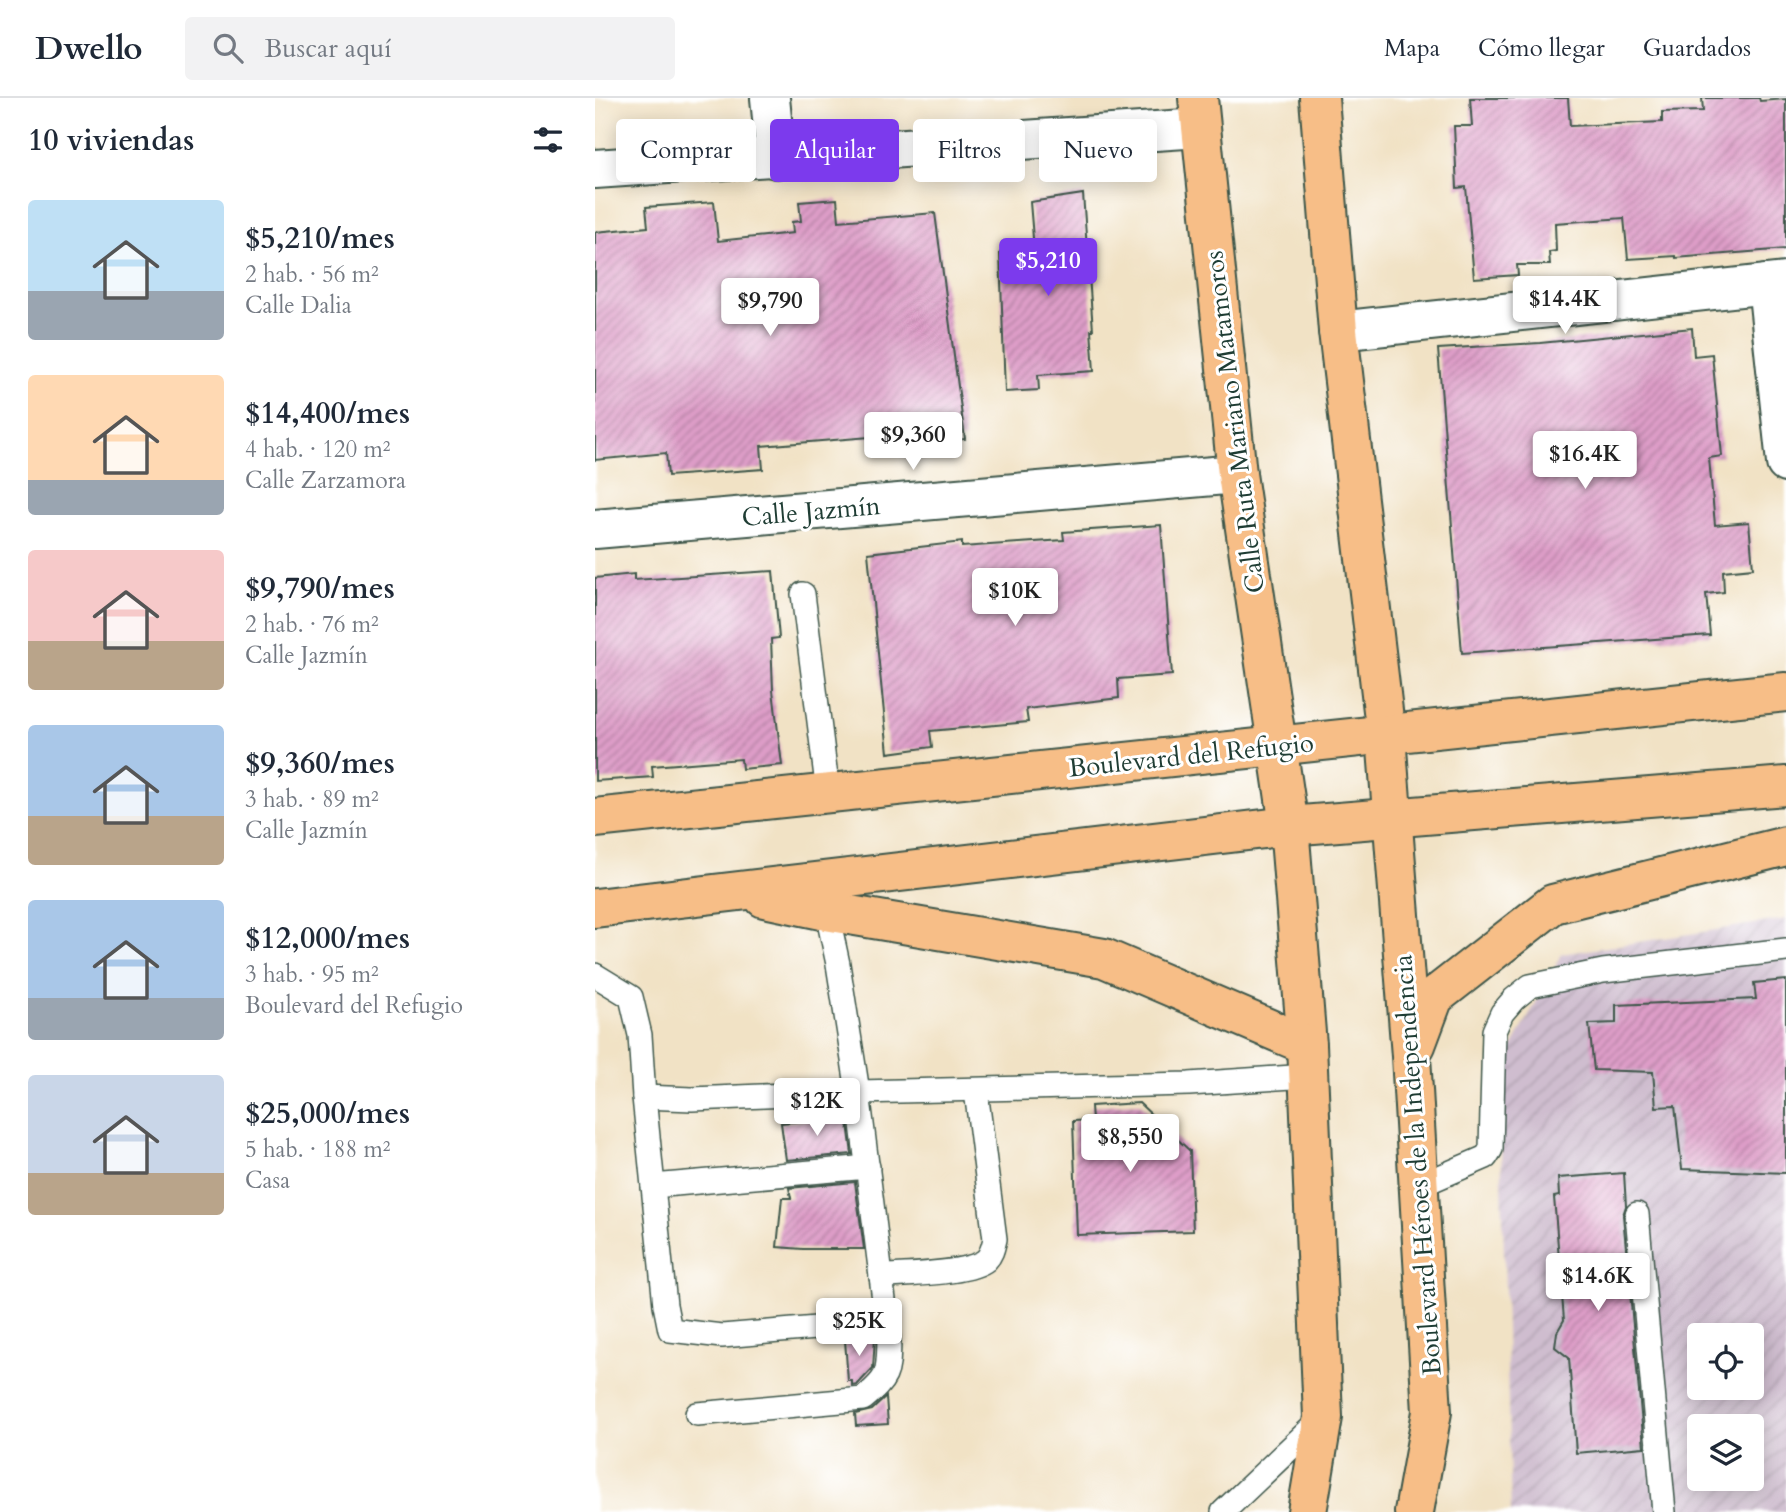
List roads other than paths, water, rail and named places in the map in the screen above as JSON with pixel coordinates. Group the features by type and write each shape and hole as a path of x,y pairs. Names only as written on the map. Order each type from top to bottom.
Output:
{"main road":[{"path":"1319,98 1338,331 1386,736"},
{"name":"Calle Ruta Mariano Matamoros","path":"1199,113 1237,474 1289,826"},
{"name":"Boulevard del Refugio","path":"595,818 1786,692"},
{"name":"Boulevard Héroes de la Independencia","path":"1386,736 1411,1056 1432,1412 1414,1512"},
{"path":"823,896 1289,826 1786,786"},
{"path":"1289,826 1307,1060 1323,1417 1307,1512"},
{"path":"1411,1056 1434,998 1553,904 1786,846"},
{"path":"595,908 734,892 823,896 1104,958 1307,1060"}],"street":[{"path":"770,98 772,119"},
{"path":"899,146 1199,113"},
{"path":"595,169 770,159"},
{"path":"1338,331 1777,283 1786,463"},
{"name":"Calle Jazmín","path":"595,529 1237,474"}],"lane":[{"path":"803,594 828,793"},
{"path":"697,1415 863,1399 882,1383 888,1372 889,1339 858,1092 838,964 823,896"},
{"path":"1419,1186 1486,1157 1491,1149 1494,1031 1502,1013 1530,986 1603,971 1786,950"},
{"path":"595,975 631,998 640,1035 665,1305 670,1330 722,1336 887,1322"},
{"path":"644,1097 692,1099 1189,1084 1307,1060"},
{"path":"881,1277 969,1269 986,1260 992,1251 995,1239 976,1091"},
{"path":"653,1186 868,1167"},
{"path":"1637,1214 1664,1512"},
{"path":"1223,1512 1323,1417"}]}
